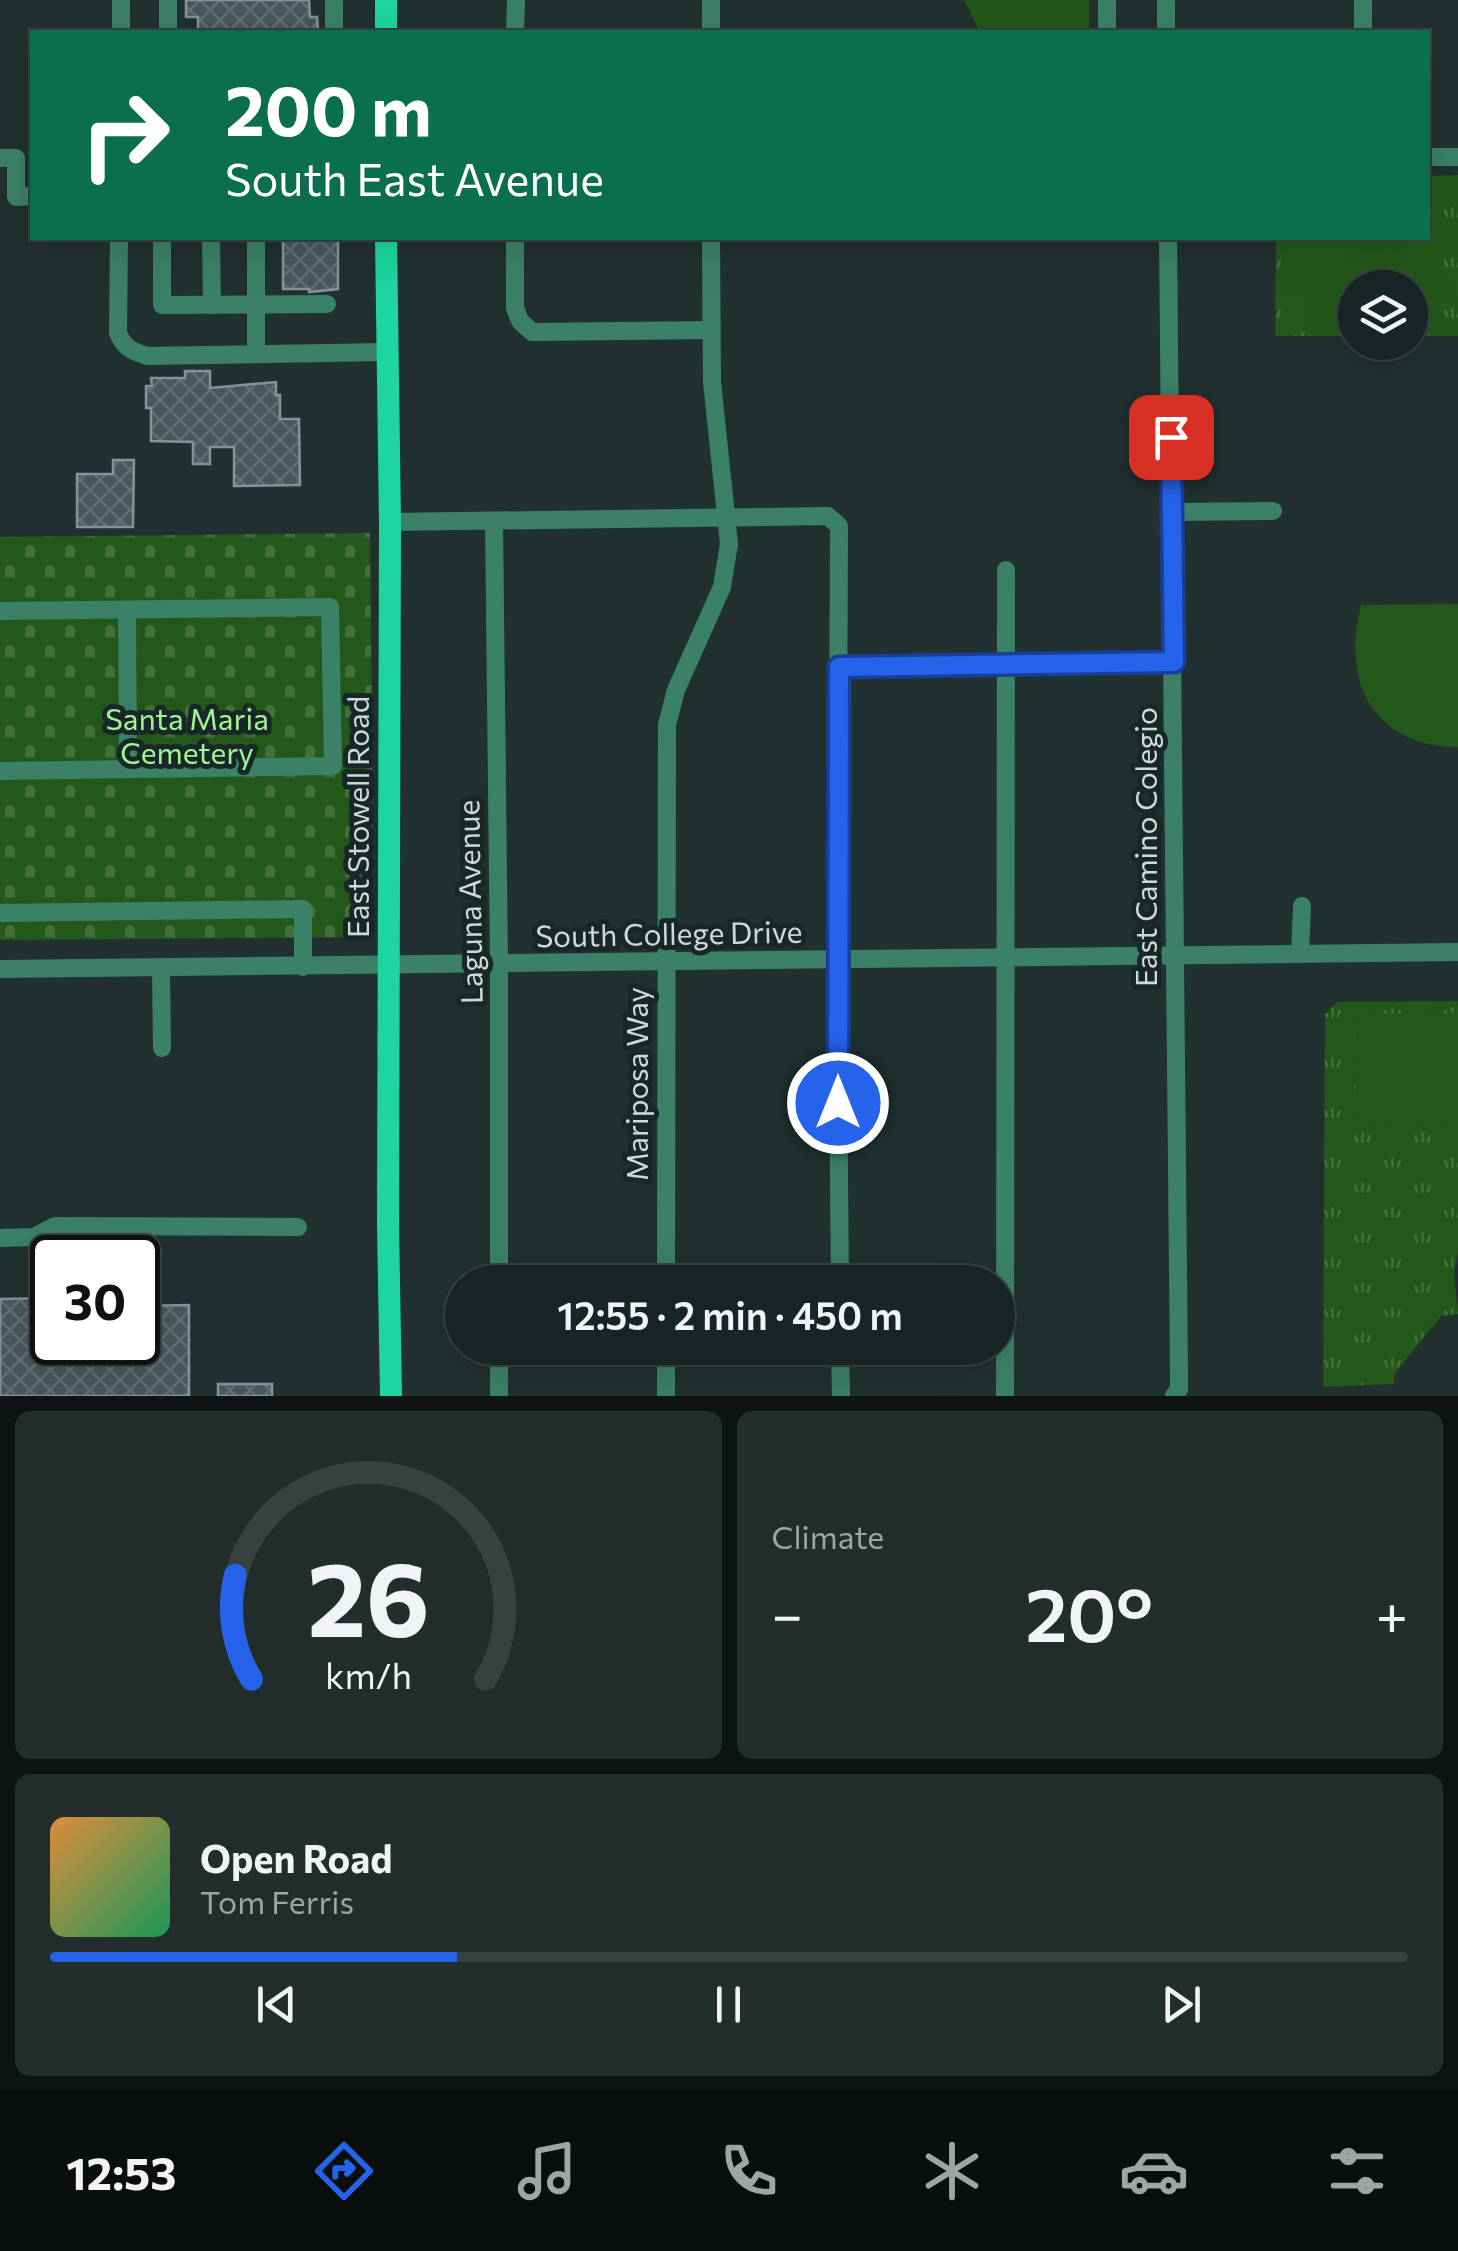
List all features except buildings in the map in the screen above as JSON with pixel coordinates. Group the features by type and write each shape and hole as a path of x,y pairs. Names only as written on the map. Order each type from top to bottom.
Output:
{"main road":[{"path":"386,0 386,30"},
{"name":"East Stowell Road","path":"386,240 391,1396"}],"street":[{"path":"121,0 121,30"},
{"path":"334,0 334,30"},
{"path":"516,0 516,30"},
{"path":"711,0 711,30"},
{"path":"1107,0 1108,30"},
{"path":"1166,0 1166,30"},
{"path":"1362,30 1363,0"},
{"path":"168,1 168,30"},
{"path":"1430,157 1458,157"},
{"path":"0,158 16,158 16,197"},
{"path":"118,240 118,332 122,343 140,354 386,352"},
{"path":"162,240 162,305 327,304"},
{"path":"211,240 212,305"},
{"path":"256,240 256,354"},
{"path":"515,240 514,308 532,332 711,330"},
{"name":"Mariposa Way","path":"666,1265 667,725 676,690 722,588 730,544 716,419 711,240"},
{"name":"East Camino Colegio","path":"1168,240 1179,1373 1174,1396"},
{"path":"1172,512 1273,511"},
{"path":"390,522 832,517 839,526 840,1265"},
{"name":"Laguna Avenue","path":"494,521 499,1265"},
{"path":"1006,570 1006,1396"},
{"path":"0,611 330,608 333,766 0,771"},
{"path":"127,610 128,769"},
{"path":"839,667 1174,662"},
{"path":"1300,954 1302,906"},
{"path":"0,913 303,909 303,966"},
{"name":"South College Drive","path":"0,970 1458,952"},
{"path":"161,968 162,1048"},
{"path":"0,1238 34,1237 56,1226 298,1226"},
{"path":"499,1365 499,1396"},
{"path":"666,1365 666,1396"},
{"path":"840,1365 841,1396"}],"green space":[{"path":"964,0 1089,0 1089,30 979,30"},
{"path":"1458,175 1458,336 1428,336 1428,270 1338,270 1338,336 1275,336 1276,240 1430,240 1430,176"},
{"path":"1430,190 1439,190 1439,328 1428,328 1428,270 1338,270 1338,329 1285,330 1284,240 1430,240"},
{"name":"Santa Maria Cemetery","path":"370,533 373,837 362,837 363,937 0,940 0,537"},
{"path":"1458,604 1458,747 1404,736 1385,722 1360,683 1356,633 1361,605"},
{"path":"1458,1001 1458,1251 1454,1275 1458,1314 1441,1316 1395,1373 1394,1384 1323,1387 1325,1014 1338,1002"},
{"path":"1458,1013 1458,1122 1356,1124 1355,1014"}],"route":[{"path":"838,1103 839,667 1174,662 1171,437"}]}
